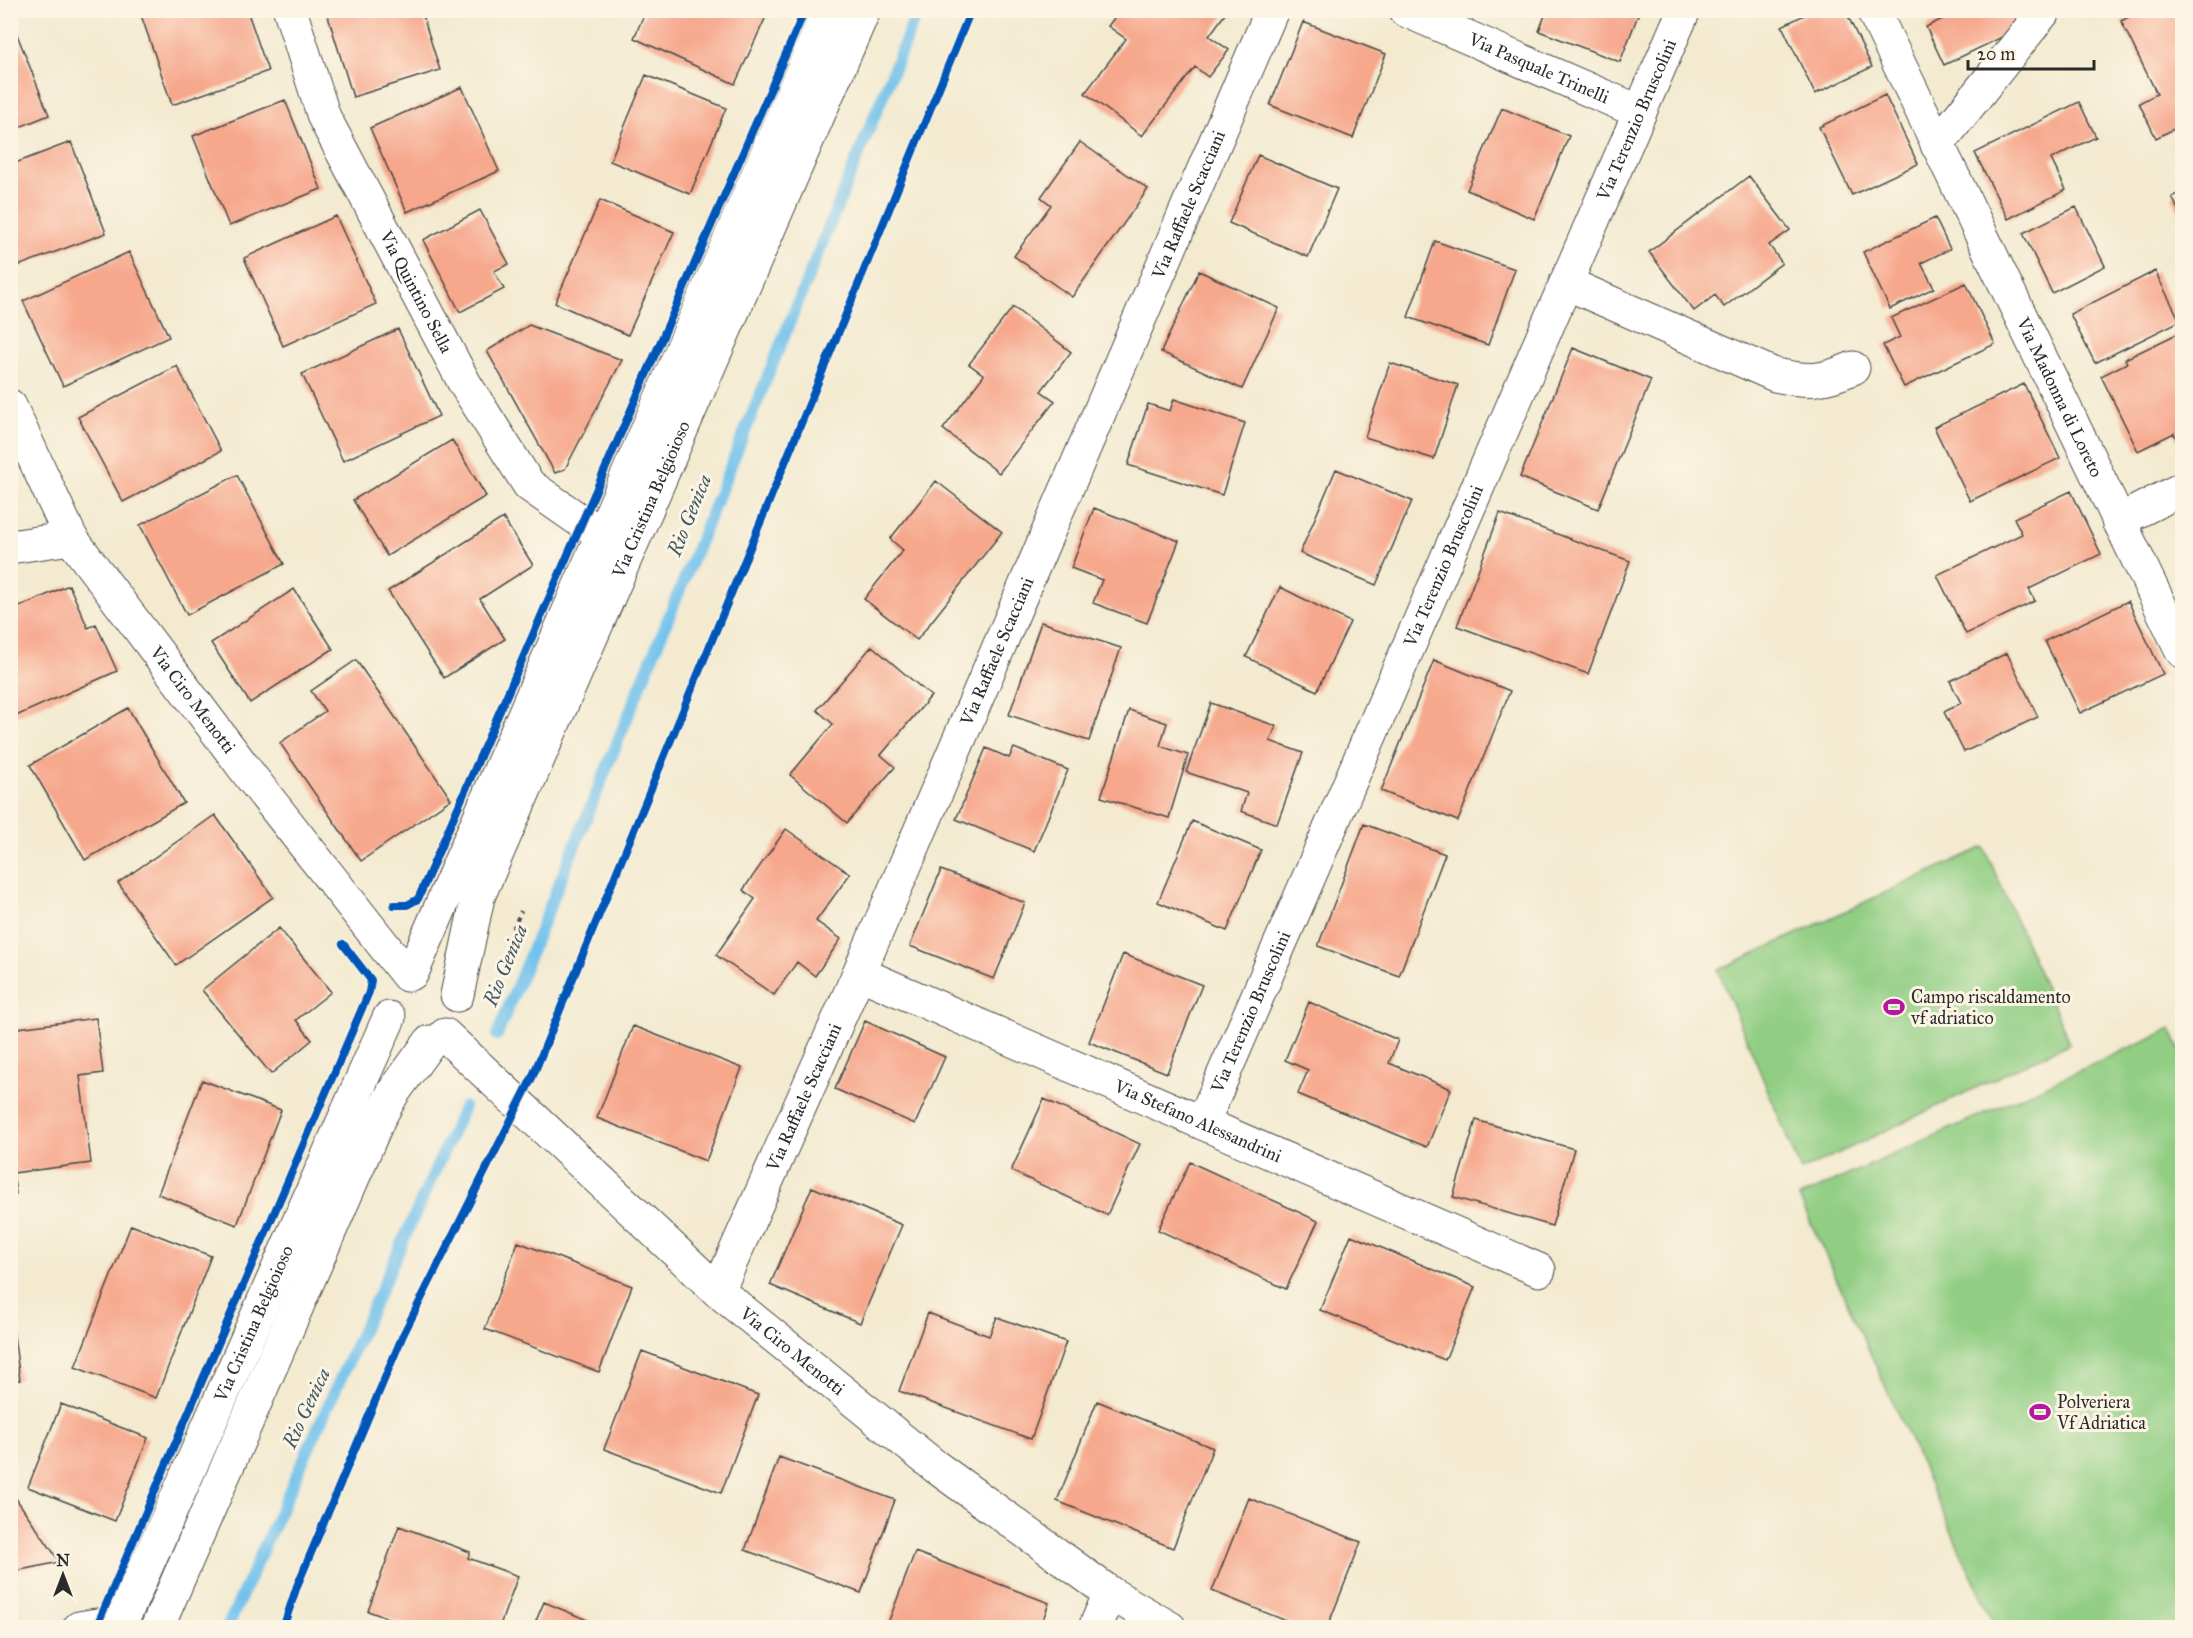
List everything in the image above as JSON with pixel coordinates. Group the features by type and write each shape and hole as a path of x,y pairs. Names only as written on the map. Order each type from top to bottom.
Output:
{"street":[{"name":"Via Quintino Sella","path":"290,10 324,117 465,384 529,484 582,522 602,532"},
{"name":"Via Cristina Belgioioso","path":"119,1628 389,1018 388,1002 394,986 410,974 829,10"},
{"name":"Via Cristina Belgioioso","path":"157,1628 379,1118 393,1093 437,1039 454,1024 458,1010 457,995 478,897 864,10"},
{"name":"Via Raffaele Scacciani","path":"718,1292 859,974 1272,10"},
{"name":"Via Pasquale Trinelli","path":"1405,10 1640,112"},
{"name":"Via Terenzio Bruscolini","path":"1203,1122 1684,10"},
{"name":"Via Madonna di Loreto","path":"1873,10 2182,651"},
{"path":"1937,145 2045,10"},
{"path":"1566,283 1775,375 1808,382 1830,378 1853,368"},
{"name":"Via Ciro Menotti","path":"10,406 71,538 251,777 410,974"},
{"path":"2118,521 2182,489"},
{"path":"10,547 71,538"},
{"path":"410,974 425,971 438,975 450,983 457,995"},
{"name":"Via Stefano Alessandrini","path":"859,974 1539,1270"},
{"path":"389,1018 395,1030 405,1037 417,1042 437,1039"},
{"name":"Via Ciro Menotti","path":"437,1039 718,1292 936,1467 1110,1593 1170,1628"},
{"path":"1095,1628 1110,1593"},
{"path":"79,1628 97,1625 108,1628"}],"path":[{"path":"512,932 521,911"}],"green space":[{"name":"Campo riscaldamento vf adriatico","path":"1984,847 2070,1043 1801,1171 1718,970"},
{"name":"Polveriera Vf Adriatica","path":"2171,1029 2182,1054 2182,1627 1995,1627 1799,1197"}],"building":[{"path":"153,10 247,10 268,71 172,105 141,15"},
{"path":"326,10 421,10 440,70 353,97"},
{"path":"646,10 769,10 735,84 634,38"},
{"path":"1120,10 1228,10 1209,36 1229,50 1208,77 1195,67 1142,136 1085,93 1126,39 1108,26"},
{"path":"1547,10 1640,10 1620,62 1539,31"},
{"path":"1814,10 1845,10 1872,67 1815,94 1782,26"},
{"path":"1961,10 2012,10 2021,28 1944,65 1926,27"},
{"path":"2142,10 2173,10 2182,29 2182,125 2156,138 2139,103 2157,94 2121,21"},
{"path":"1303,22 1386,54 1353,138 1270,105"},
{"path":"14,27 49,115 10,131 10,29"},
{"path":"646,75 726,108 690,194 610,161"},
{"path":"462,87 499,171 407,212 370,128"},
{"path":"1885,95 1918,164 1852,195 1819,127"},
{"path":"285,100 321,189 229,226 193,136"},
{"path":"2079,102 2096,137 2051,159 2066,190 2008,219 1975,153"},
{"path":"1502,108 1569,136 1534,219 1467,190"},
{"path":"71,142 106,233 10,269 10,165"},
{"path":"1080,142 1148,189 1072,297 1014,256 1051,205 1041,197"},
{"path":"1258,155 1337,189 1308,257 1229,223"},
{"path":"1749,176 1790,230 1769,245 1782,263 1724,307 1715,295 1694,311 1649,252"},
{"path":"2182,192 2182,218 2172,197"},
{"path":"600,200 674,232 628,335 555,303"},
{"path":"2076,207 2105,266 2052,293 2023,233"},
{"path":"480,210 509,264 494,271 504,289 460,312 423,240"},
{"path":"336,216 376,304 283,346 244,258"},
{"path":"1935,218 1950,249 1921,263 1934,288 1890,309 1863,252"},
{"path":"1435,241 1515,269 1488,345 1408,317"},
{"path":"129,252 169,337 63,386 23,301"},
{"path":"1199,271 1279,308 1242,389 1161,352"},
{"path":"2155,271 2180,321 2095,363 2070,314"},
{"path":"1966,283 1995,344 1904,387 1883,345 1900,337 1891,318"},
{"path":"1013,307 1071,352 1041,391 1055,401 999,473 943,429 984,375 969,364"},
{"path":"529,325 622,360 565,469 555,473 487,351"},
{"path":"398,329 439,416 343,461 302,374"},
{"path":"2181,332 2182,451 2174,433 2138,451 2101,376 2127,363 2125,359"},
{"path":"1573,348 1651,380 1598,509 1520,477"},
{"path":"1390,363 1458,385 1434,459 1365,437"},
{"path":"177,366 221,451 123,502 78,417"},
{"path":"2024,384 2060,458 1970,501 1934,427"},
{"path":"1174,399 1245,423 1222,495 1128,465 1148,404 1170,411"},
{"path":"452,440 486,496 387,556 353,500"},
{"path":"1336,469 1412,501 1376,585 1300,553"},
{"path":"237,475 284,564 187,615 140,525"},
{"path":"936,481 1002,532 917,640 864,599 903,550 890,539"},
{"path":"2071,491 2101,554 2029,589 2035,601 1966,634 1937,575 2022,534 2014,518"},
{"path":"1094,508 1179,541 1147,623 1093,603 1102,580 1071,568"},
{"path":"1500,513 1630,561 1588,674 1457,626"},
{"path":"503,518 533,565 480,599 505,639 444,678 388,591"},
{"path":"69,585 88,628 96,624 117,671 16,716 10,703 10,611"},
{"path":"1280,587 1350,622 1317,691 1246,657"},
{"path":"294,589 333,649 250,703 211,643"},
{"path":"2128,601 2163,674 2080,713 2045,641"},
{"path":"1041,622 1121,648 1089,741 1009,715"},
{"path":"872,646 931,696 881,755 895,767 847,823 790,775 833,724 817,710"},
{"path":"2007,653 2038,717 1964,752 1944,712 1961,703 1950,681"},
{"path":"356,660 451,799 361,861 280,743 325,711 311,691"},
{"path":"1434,660 1510,691 1458,821 1381,791"},
{"path":"1211,703 1276,726 1270,741 1303,753 1277,824 1241,811 1247,793 1186,772"},
{"path":"128,708 184,803 85,860 30,765"},
{"path":"1129,710 1167,723 1160,746 1188,755 1169,818 1101,797"},
{"path":"986,748 1009,758 1014,748 1068,770 1034,851 956,819"},
{"path":"215,815 273,897 176,965 118,883"},
{"path":"1192,821 1261,850 1227,931 1158,902"},
{"path":"1364,824 1445,854 1399,976 1318,946"},
{"path":"786,829 850,874 816,921 841,939 815,976 797,962 774,995 716,955 755,899 743,890"},
{"path":"941,870 1025,903 994,979 910,946"},
{"path":"279,928 331,992 296,1020 312,1040 271,1074 202,990"},
{"path":"1123,954 1202,985 1167,1073 1089,1042"},
{"path":"1309,1002 1398,1040 1389,1063 1451,1089 1427,1147 1298,1094 1308,1070 1285,1060"},
{"path":"96,1018 103,1073 80,1076 91,1163 13,1173 16,1194 10,1195 10,1029"},
{"path":"865,1021 945,1057 915,1124 835,1089"},
{"path":"633,1026 742,1068 706,1161 597,1118"},
{"path":"202,1080 281,1110 237,1225 158,1194"},
{"path":"1044,1099 1140,1144 1107,1215 1011,1171"},
{"path":"1476,1120 1574,1149 1552,1226 1453,1197"},
{"path":"1190,1162 1318,1221 1286,1289 1158,1230"},
{"path":"812,1187 902,1225 860,1323 770,1285"},
{"path":"131,1225 211,1256 156,1398 75,1367"},
{"path":"1351,1235 1475,1287 1445,1360 1320,1310"},
{"path":"518,1242 632,1286 599,1372 485,1329"},
{"path":"10,1306 20,1380 10,1381"},
{"path":"928,1313 989,1336 997,1317 1066,1342 1031,1439 899,1391"},
{"path":"642,1351 758,1395 721,1493 604,1449"},
{"path":"1097,1401 1213,1448 1173,1548 1057,1501"},
{"path":"61,1404 148,1438 115,1521 28,1487"},
{"path":"779,1457 895,1500 861,1593 745,1550"},
{"path":"10,1490 60,1562 10,1572"},
{"path":"1249,1498 1361,1542 1327,1628 1304,1628 1212,1591"},
{"path":"399,1526 470,1552 468,1558 518,1576 499,1628 414,1628 368,1611"},
{"path":"915,1552 1049,1603 1040,1628 899,1628 888,1623"},
{"path":"544,1602 604,1627 604,1628 533,1628"}],"waterway":[{"name":"Rio Genica","path":"497,1035 918,10"},
{"name":"Rio Genica","path":"227,1628 464,1107"}],"cycle path":[{"path":"394,905 407,905 418,899 805,10"},
{"path":"283,1628 297,1586 403,1335 532,1078 971,10"},
{"path":"96,1628 369,992 371,980 343,944"}],"place":[{"name":"Campo riscaldamento vf adriatico","path":"1894,1007"},
{"name":"Polveriera Vf Adriatica","path":"2040,1412"}]}
